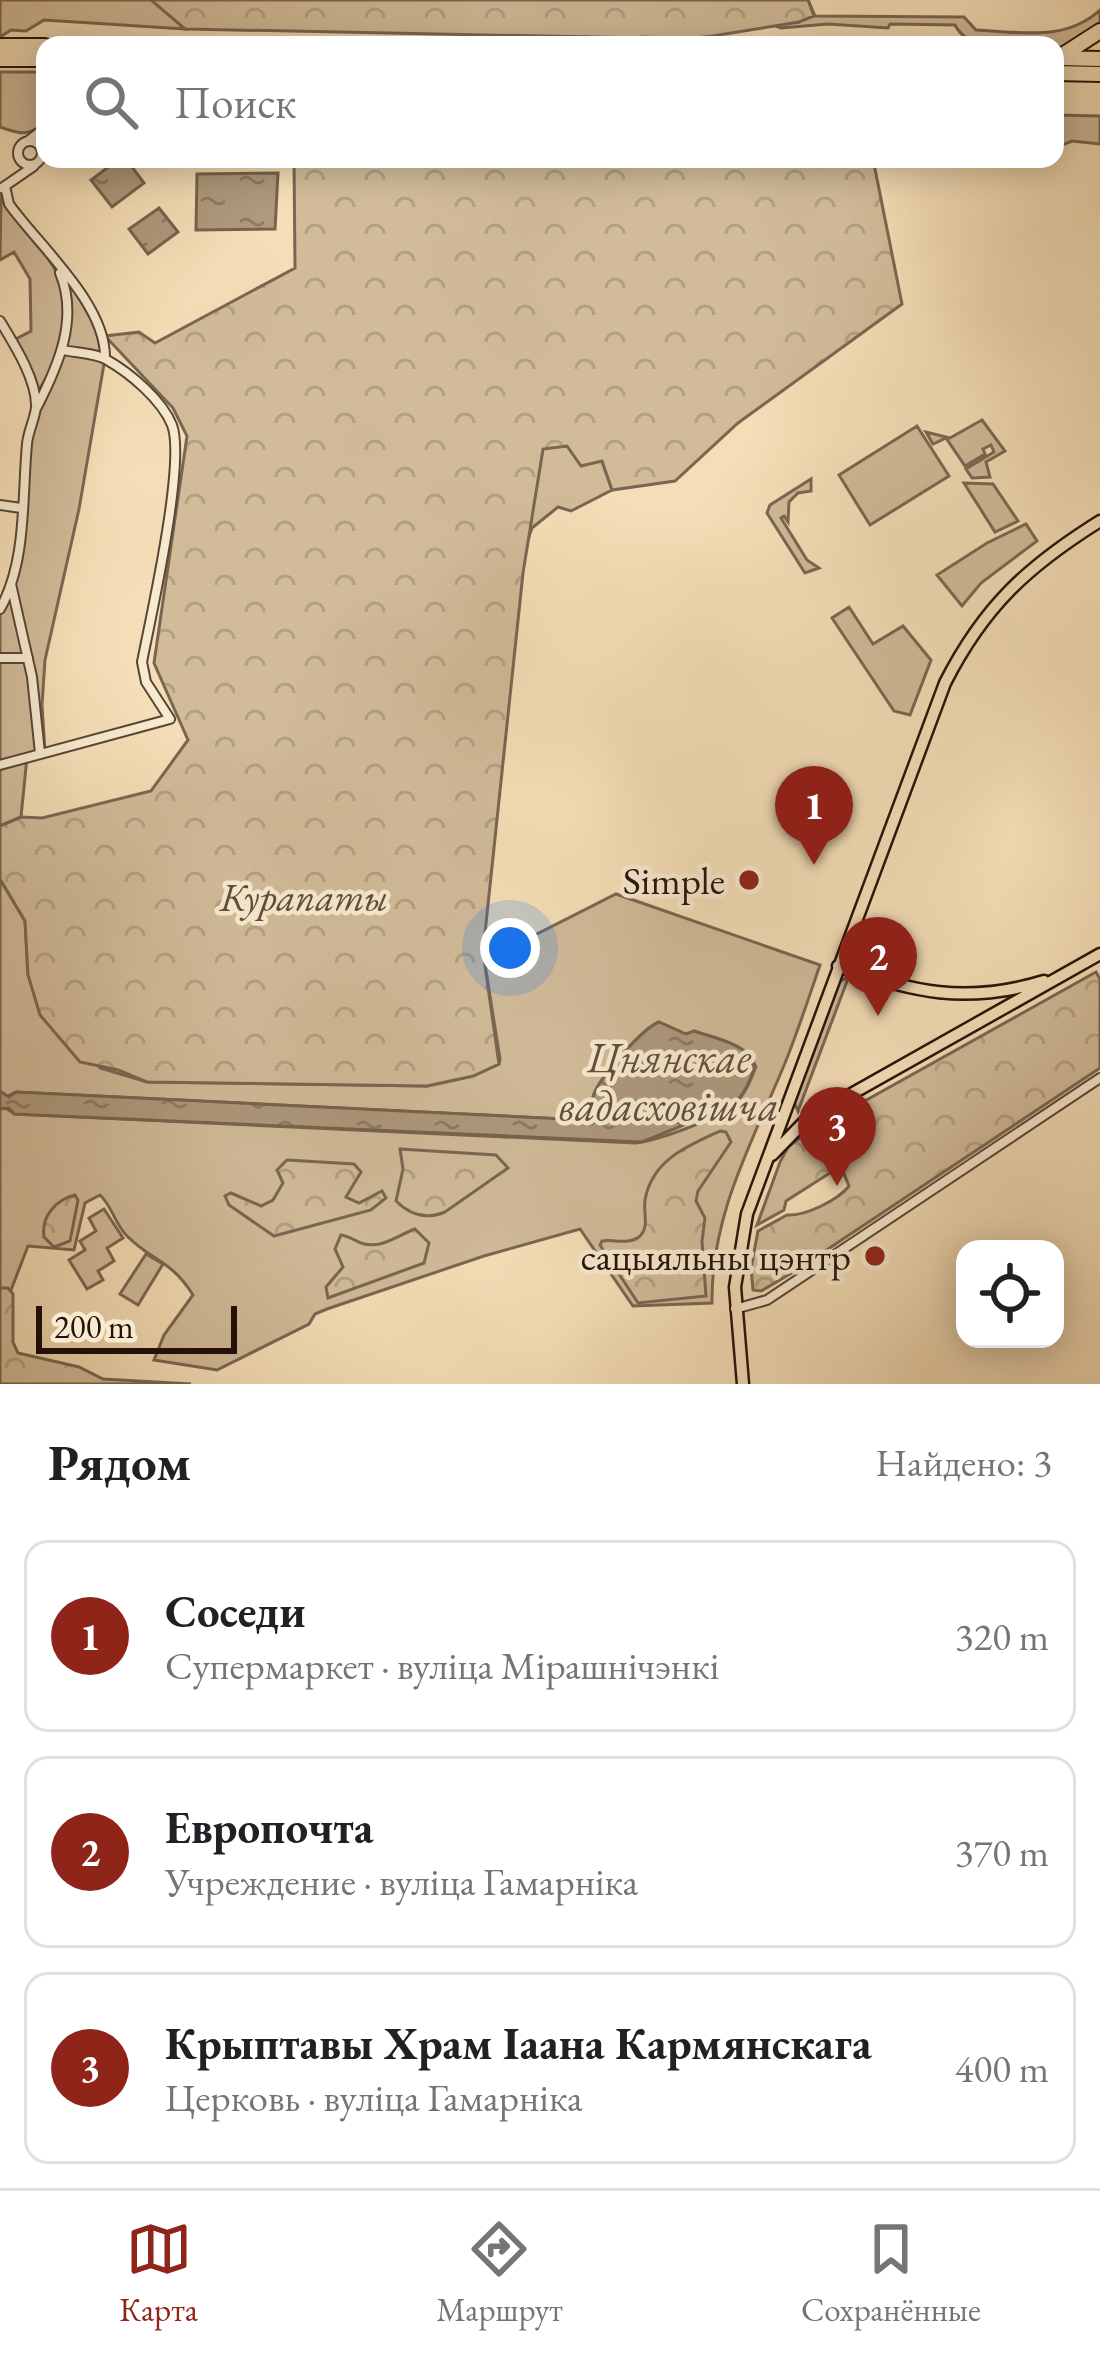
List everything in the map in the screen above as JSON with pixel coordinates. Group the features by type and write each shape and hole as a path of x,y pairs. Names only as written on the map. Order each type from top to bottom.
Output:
{"highway":[{"path":"1064,57 1100,31"},
{"path":"0,46 36,54"},
{"path":"0,59 36,56"},
{"path":"1064,62 1100,58"},
{"path":"1064,65 1100,74"}],"main road":[{"path":"743,1384 735,1309 741,1237 787,1100 945,683 970,638 1016,581 1100,521"},
{"path":"787,1100 789,1118 796,1123 807,1119 1100,954"},
{"path":"838,966 896,986 944,994 1000,992 1069,972"},
{"path":"763,1168 777,1147 807,1119"}],"street":[{"path":"15,179 20,145 36,137"},
{"path":"28,141 36,149"},
{"path":"18,158 26,165 36,159"},
{"path":"36,160 3,188 9,204 75,286 105,335 105,358"},
{"path":"0,609 21,508 27,440 62,350 67,308 58,269"},
{"path":"0,321 30,382 36,408"},
{"path":"0,765 170,719 146,682 142,662 168,517 174,434 166,412 105,358 62,350"},
{"path":"0,505 21,508"},
{"path":"5,583 28,658 40,753"},
{"path":"0,660 28,658"},
{"path":"735,1309 767,1300 1100,1078"}],"green space":[{"path":"0,0 155,0 185,29 44,20 26,31 11,30 0,37"},
{"path":"151,0 808,0 814,16 713,36 185,29"},
{"path":"808,0 815,16 964,17 976,30 1026,33 1072,27 1100,10 1100,28 1064,47 1064,36 965,36 955,25 781,28 771,24 799,22 810,9"},
{"path":"0,72 36,72 36,129 23,133 0,127"},
{"path":"1064,115 1100,116 1100,144 1064,144"},
{"name":"Курапаты","path":"294,168 875,168 902,304 738,423 675,481 612,490 602,461 581,466 567,446 543,449 523,573 483,952 499,1064 473,1076 427,1086 147,1082 80,1062 40,1015 28,975 25,921 0,879 0,826 21,817 42,818 151,791 188,740 154,663 187,436 173,408 105,336 139,332 155,343 295,268"},
{"path":"1,198 60,280 64,313 59,347 38,391 16,339 31,331 30,279 14,252 0,260"},
{"path":"58,269 93,315 105,358 79,509 45,660 45,752 27,757 21,817 0,826 0,609 17,547 27,440 62,351 67,308"},
{"path":"982,420 1005,451 986,462 990,477 972,478 966,469 994,452 991,445 965,466 946,438 933,444 926,432 950,438"},
{"path":"917,426 949,476 870,525 839,475"},
{"path":"567,446 602,461 612,490 571,511 558,507 532,528 527,542 543,448"},
{"path":"811,479 811,491 798,493 789,502 788,522 781,518 807,560 819,568 805,573 767,513 770,505"},
{"path":"964,483 993,484 1018,521 995,532"},
{"path":"1026,524 1037,541 981,583 962,606 937,575"},
{"path":"849,607 873,644 903,626 931,660 910,715 894,711 832,618"},
{"path":"0,879 25,921 28,975 100,1068 147,1082 427,1086 473,1076 499,1064 500,1059 483,952 515,945 616,894 820,965 726,1209 713,1270 712,1303 633,1306 580,1229 327,1309 315,1314 309,1324 217,1370 154,1360 164,1335 193,1295 177,1274 127,1236 100,1195 85,1203 74,1250 28,1246 11,1290 0,1288 0,1109 4,1107 15,1114 635,1143 688,1128 728,1109 743,1095 756,1067 746,1052 730,1043 694,1031 687,1035 659,1022 605,1076 584,1120 16,1092 6,1097 0,1091"},
{"path":"1096,972 1100,979 1100,1068 795,1271 761,1291 753,1290 751,1268 758,1231 787,1215 820,1206 849,1186 844,1174 833,1171 757,1225 788,1147"},
{"path":"849,976 798,1111 794,1102 839,982"},
{"path":"720,1131 731,1142 696,1201 705,1218 706,1296 638,1303 600,1245 639,1237 655,1174 673,1156"},
{"path":"400,1149 496,1155 508,1168 445,1212 419,1215 396,1201 403,1169"},
{"path":"287,1160 354,1164 361,1172 346,1197 359,1203 382,1191 386,1198 371,1210 274,1236 229,1205 225,1196 231,1193 261,1206 273,1200 283,1183 277,1170"},
{"path":"75,1195 70,1241 54,1247 44,1237 47,1216 61,1201"},
{"path":"104,1209 123,1238 107,1248 114,1261 98,1271 103,1280 87,1289 69,1260 85,1250 80,1241 96,1231 89,1218"},
{"path":"415,1229 429,1243 424,1263 328,1298 326,1287 343,1267 335,1249 341,1235 375,1245"},
{"path":"146,1254 163,1264 138,1305 120,1294"},
{"path":"0,1288 13,1294 13,1342 18,1353 79,1367 103,1379 191,1384 0,1384"}],"water":[{"path":"107,168 133,168 144,183 112,207 91,180"},
{"path":"278,173 275,229 196,230 197,174"},
{"path":"159,208 178,232 148,254 129,229"},
{"name":"Цнянскае вадасховішча","path":"659,1022 738,1047 752,1061 753,1070 731,1106 642,1142 14,1114 9,1108 0,1109 0,1091 9,1097 16,1092 584,1120 604,1076"}],"place":[{"name":"Соседи","path":"814,865"},
{"name":"Simple","path":"749,880"},
{"name":"Европочта","path":"878,1016"},
{"name":"Крыптавы Храм Іаана Кармянскага","path":"837,1186"},
{"name":"сацыяльны цэнтр","path":"875,1256"}]}
